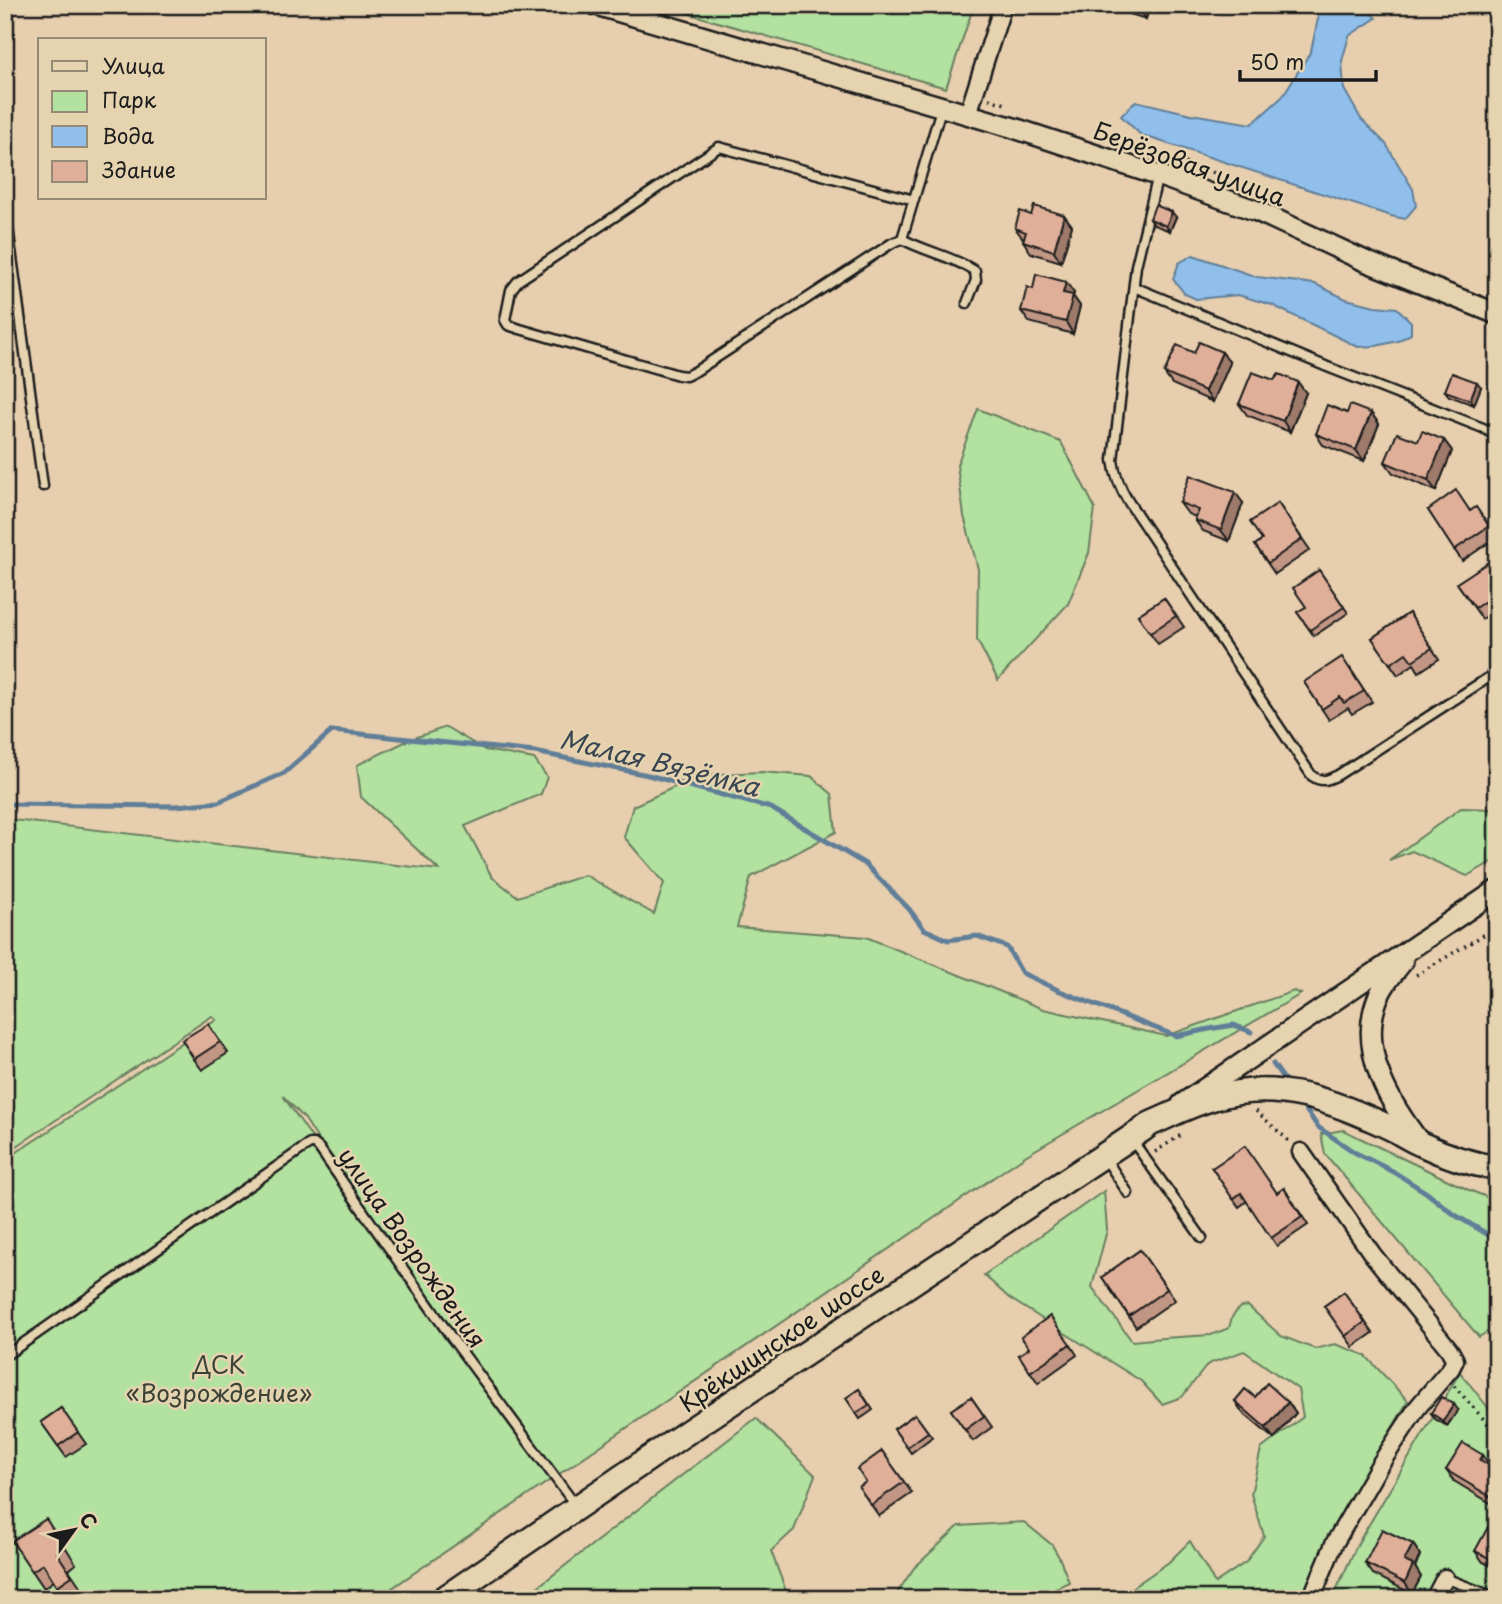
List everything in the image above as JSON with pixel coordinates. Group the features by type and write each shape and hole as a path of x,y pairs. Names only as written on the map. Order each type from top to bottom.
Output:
{"main road":[{"name":"Крёкшинское шоссе","path":"443,1599 1130,1137 1150,1124 1213,1098 1257,1090 1301,1094 1370,1119 1422,1145 1469,1162 1497,1168"}],"street":[{"name":"Берёзовая улица","path":"596,5 942,106 1158,175 1257,211 1365,261 1497,314"},
{"path":"968,114 1003,5"},
{"path":"1150,1124 1497,890"},
{"path":"1414,947 1382,989 1374,1013 1371,1038 1376,1064 1390,1096 1411,1132 1422,1145"},
{"path":"1301,1152 1373,1255 1455,1360 1417,1408 1379,1466 1334,1544 1311,1599"},
{"path":"1434,1599 1445,1578"}],"lane":[{"path":"5,29 7,5"},
{"path":"902,239 942,106"},
{"path":"914,201 719,147 518,281 511,290 505,320 508,325 520,330 686,376 902,239 962,262 975,271 976,280 967,303"},
{"path":"1158,175 1136,266 1113,460 1117,480 1128,502 1312,776 1318,780 1327,780 1338,775 1497,672"},
{"path":"5,205 43,486"},
{"path":"1134,287 1497,436"},
{"path":"1130,1137 1202,1238"},
{"name":"улица Возрождения","path":"5,1356 302,1149 314,1144 577,1507"},
{"path":"1103,1156 1129,1193"},
{"path":"1445,1578 1497,1598"}],"path":[{"path":"1416,975 1497,927"},
{"path":"1251,1107 1301,1152"},
{"path":"1445,1375 1497,1434"}],"green space":[{"path":"659,5 974,5 946,88"},
{"path":"978,409 1061,442 1095,508 1089,553 1068,604 998,680 977,640 978,569 964,516 957,465"},
{"name":"ДСК «Возрождение»","path":"446,727 485,750 534,759 547,777 541,794 465,826 492,877 518,897 585,875 654,914 664,883 624,837 633,806 701,775 762,772 811,776 832,794 836,832 751,877 737,927 866,937 1043,1009 1166,1036 1294,991 1301,994 1025,1156 376,1599 5,1599 5,1160 216,1020 212,1016 5,1154 5,819 439,870 361,797 357,765 411,739","holes":["283,1096 305,1119 361,1208"]},
{"path":"1497,806 1497,859 1467,876 1412,851 1389,860 1461,808 1494,809"},
{"path":"1343,1130 1497,1201 1497,1326 1479,1337 1325,1154 1321,1134"},
{"path":"1104,1191 1107,1230 1092,1287 1132,1341 1211,1335 1229,1328 1232,1317 1240,1307 1248,1306 1281,1336 1315,1349 1335,1344 1365,1355 1408,1401 1352,1497 1301,1599 1116,1599 1169,1562 1190,1541 1215,1583 1246,1562 1264,1536 1251,1494 1261,1449 1303,1417 1298,1389 1244,1351 1208,1364 1182,1397 1162,1404 1141,1381 1009,1298 984,1275"},
{"path":"1460,1372 1497,1419 1497,1599 1332,1599 1358,1543"},
{"path":"756,1418 815,1475 794,1530 771,1551 789,1599 522,1599"},
{"path":"1024,1522 1052,1545 1069,1582 1033,1599 893,1599 914,1568 959,1526"}],"water":[{"path":"1321,5 1363,5 1376,18 1349,36 1342,61 1344,89 1361,119 1386,144 1413,189 1416,206 1405,219 1141,135 1121,116 1136,101 1252,124 1282,97 1311,51"},
{"path":"1193,255 1257,277 1315,284 1346,299 1397,308 1411,322 1411,334 1398,341 1358,347 1272,305 1238,295 1196,299 1185,294 1173,279 1179,263"}],"building":[{"path":"1155,205 1172,212 1166,226 1150,219"},
{"path":"1034,206 1064,215 1054,251 1023,241 1026,232 1015,228 1020,211 1031,215"},
{"path":"1036,274 1066,282 1063,293 1073,295 1066,322 1021,311 1027,287 1033,289"},
{"path":"1199,342 1222,352 1205,391 1164,373 1177,345 1194,353"},
{"path":"1252,372 1274,380 1279,374 1298,382 1283,421 1239,404"},
{"path":"1452,373 1477,382 1470,400 1445,391"},
{"path":"1327,405 1347,413 1350,405 1371,413 1356,450 1316,434"},
{"path":"1422,431 1444,440 1428,480 1385,462 1397,433 1418,441"},
{"path":"1190,475 1235,492 1221,530 1195,520 1199,510 1180,503"},
{"path":"1456,490 1470,511 1476,507 1489,526 1454,550 1428,510"},
{"path":"1278,503 1302,539 1268,563 1255,545 1262,540 1250,522"},
{"path":"1496,557 1497,602 1493,596 1475,608 1457,583"},
{"path":"1319,570 1344,607 1310,630 1297,612 1306,607 1293,588"},
{"path":"1164,598 1176,616 1150,633 1138,615"},
{"path":"1409,613 1432,648 1412,661 1406,653 1390,664 1372,638"},
{"path":"1342,657 1364,691 1344,703 1340,697 1322,709 1304,682"},
{"path":"208,1024 220,1042 194,1059 182,1040"},
{"path":"1245,1146 1277,1193 1284,1188 1302,1217 1271,1238 1241,1193 1233,1199 1212,1168"},
{"path":"1140,1250 1167,1289 1129,1316 1102,1277"},
{"path":"1344,1292 1365,1322 1345,1336 1324,1306"},
{"path":"1050,1316 1070,1344 1030,1372 1019,1355 1029,1348 1021,1337"},
{"path":"1267,1383 1288,1402 1266,1428 1235,1401 1245,1389 1255,1397"},
{"path":"859,1389 869,1405 856,1413 846,1398"},
{"path":"971,1397 984,1416 965,1430 951,1410"},
{"path":"1441,1397 1454,1404 1443,1421 1431,1413"},
{"path":"61,1408 78,1432 58,1446 41,1422"},
{"path":"915,1414 928,1432 907,1447 894,1429"},
{"path":"1463,1443 1483,1455 1480,1460 1497,1470 1496,1500 1446,1470"},
{"path":"882,1451 904,1482 871,1505 859,1487 866,1482 857,1469"},
{"path":"46,1519 65,1548 57,1553 72,1576 57,1586 43,1564 32,1571 12,1541"},
{"path":"1488,1527 1497,1532 1497,1562 1475,1551"},
{"path":"1382,1529 1413,1544 1404,1561 1413,1565 1405,1583 1365,1563"}],"waterway":[{"name":"Малая Вязёмка","path":"5,804 176,806 218,802 284,773 332,731 535,752 648,775 771,808 865,864 909,909 924,929 948,940 977,936 1007,947 1022,973 1060,991 1176,1036 1234,1025 1251,1032"},
{"name":"Малая Вязёмка","path":"1273,1064 1289,1086"},
{"name":"Малая Вязёмка","path":"1301,1103 1318,1127 1354,1152 1394,1172 1455,1215 1497,1240"}]}
